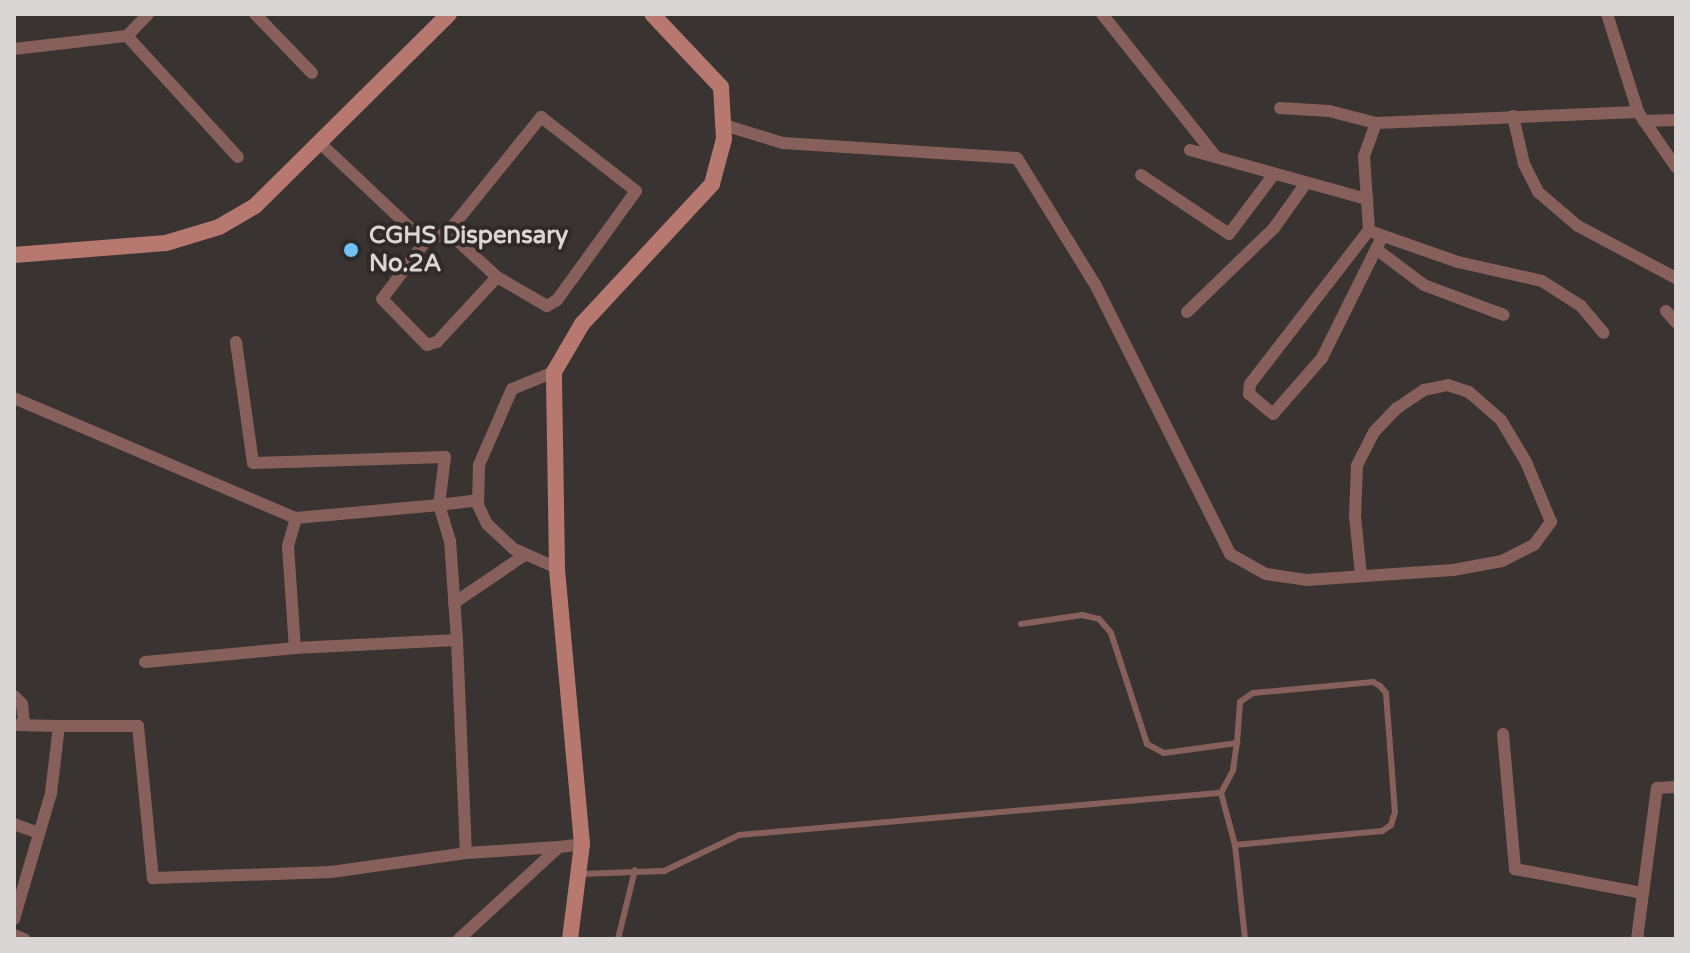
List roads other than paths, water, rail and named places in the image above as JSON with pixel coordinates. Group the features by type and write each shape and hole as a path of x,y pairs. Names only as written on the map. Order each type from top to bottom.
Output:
{"street":[{"path":"14,49 127,36 148,14"},
{"path":"255,14 312,73"},
{"path":"14,255 166,243 219,227 255,206 449,14"},
{"path":"570,939 582,844 557,568 554,372 582,324 712,184 724,125 721,87 652,14"},
{"path":"1102,14 1216,157"},
{"path":"1607,14 1641,116 1676,167"},
{"path":"127,36 238,157"},
{"path":"1280,108 1329,111 1376,123 1513,116 1641,116 1676,120"},
{"path":"1513,116 1524,164 1538,192 1578,226 1676,278"},
{"path":"448,232 497,277 547,306 568,291 580,262 636,191 541,117 448,232 425,242 382,299 427,345 437,342 497,277"},
{"path":"1376,123 1364,156 1369,230 1250,384 1249,394 1273,414 1322,358 1382,237"},
{"path":"724,125 783,143 1017,158 1096,286 1230,554 1266,574 1307,580 1361,575 1502,561 1534,545 1551,522 1526,462 1501,420 1469,392 1448,385 1424,390 1374,432 1357,466 1355,516 1361,575"},
{"path":"320,143 425,242"},
{"path":"1190,150 1367,199"},
{"path":"1141,175 1229,234 1274,174"},
{"path":"1187,312 1274,228 1306,183"},
{"path":"1369,230 1458,262 1542,281 1581,306 1604,333"},
{"path":"1376,249 1424,285 1504,315"},
{"path":"1666,311 1676,322"},
{"path":"236,342 253,463 445,457 439,505 450,541 466,853"},
{"path":"554,372 512,389 479,465 478,500 487,524 526,554 557,568"},
{"path":"14,398 296,518 478,500"},
{"path":"295,648 288,546 296,518"},
{"path":"454,603 526,554"},
{"path":"145,662 295,648 457,640"},
{"path":"14,696 22,704 19,723 138,726 153,878 331,872 466,853 582,844"},
{"path":"14,919 36,832 51,793 59,726"},
{"path":"1503,734 1515,869 1642,893"},
{"path":"1637,939 1657,788 1676,787"},
{"path":"14,824 36,832"},
{"path":"459,939 559,847"},
{"path":"14,935 24,939"}],"lane":[{"path":"1021,624 1082,615 1099,619 1111,633 1152,750 1237,743"},
{"path":"1235,845 1382,831 1395,812 1386,693 1373,682 1244,696 1238,755 1221,793 1235,845 1245,939"},
{"path":"576,875 664,871 739,835 1221,793"},
{"path":"618,939 635,870"}],"place":[{"name":"CGHS Dispensary No.2A","path":"351,250"}]}
